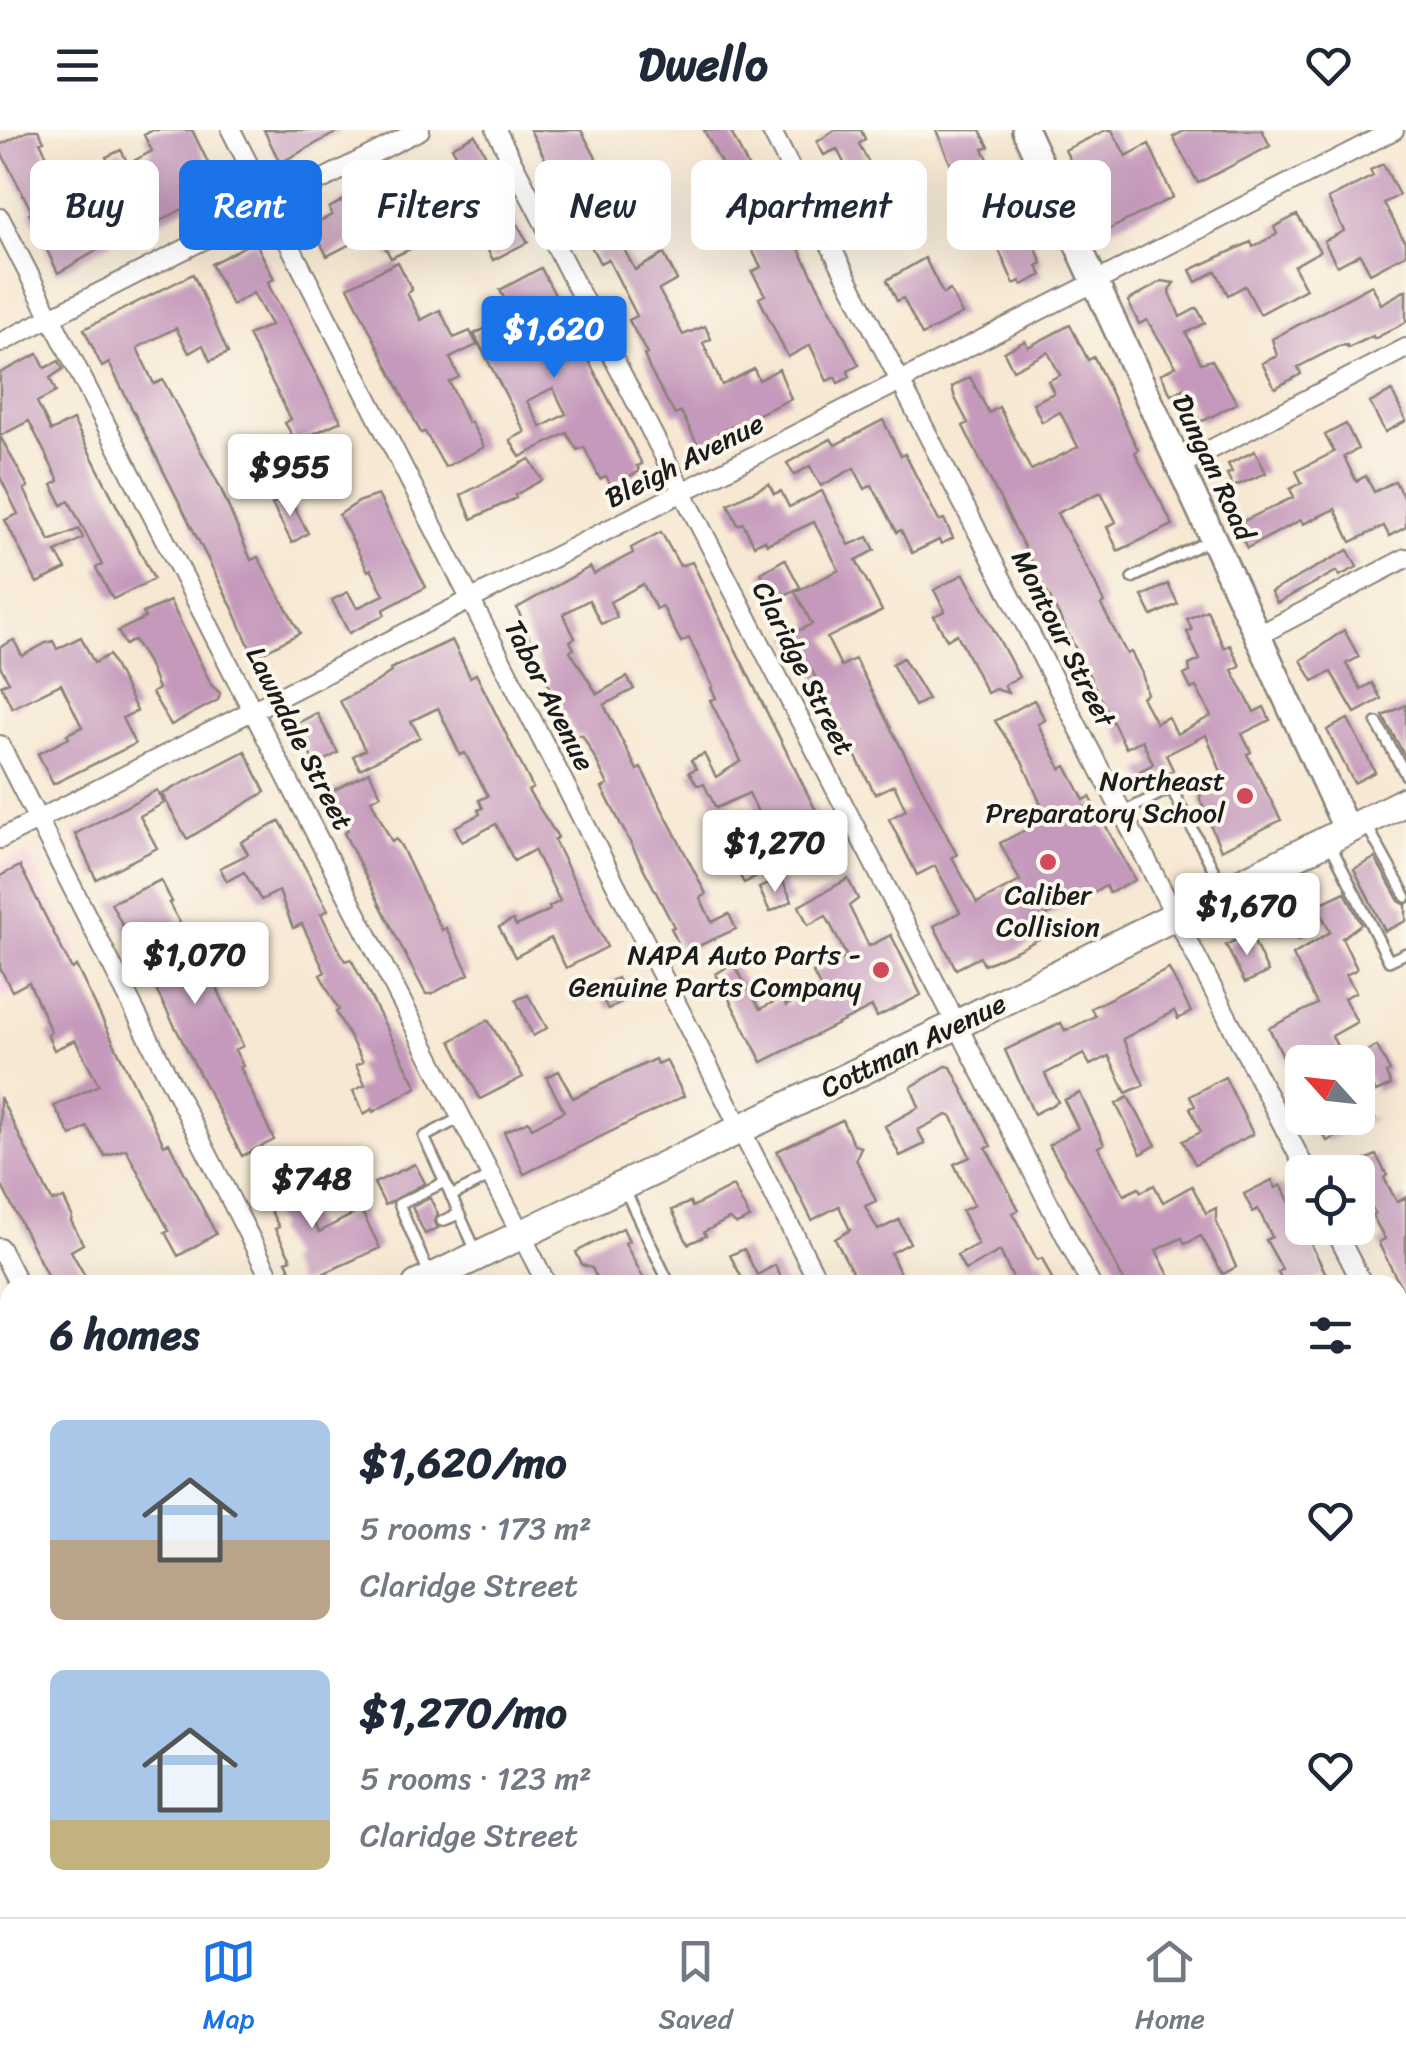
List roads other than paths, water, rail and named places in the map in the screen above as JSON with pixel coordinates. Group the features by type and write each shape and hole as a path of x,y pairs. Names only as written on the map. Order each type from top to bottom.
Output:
{"main road":[{"name":"Cottman Avenue","path":"439,1275 958,1024 1406,801"}],"street":[{"name":"Tabor Avenue","path":"231,130 246,160"},
{"path":"322,180 420,130"},
{"name":"Claridge Street","path":"496,130 1087,1275"},
{"name":"Montour Street","path":"771,130 1298,1155"},
{"name":"Dungan Road","path":"1025,130 1346,830"},
{"path":"1397,130 1406,142"},
{"name":"Bleigh Avenue","path":"0,839 1397,130"},
{"name":"Lawndale Street","path":"0,218 542,1275"},
{"path":"0,342 181,250"},
{"name":"Tabor Avenue","path":"292,250 815,1275"},
{"path":"1180,466 1406,348"},
{"path":"1259,634 1406,558"},
{"path":"0,745 269,1275"},
{"path":"1343,1245 1358,1275"},
{"path":"0,1248 14,1275"}],"lane":[{"path":"1132,578 1214,538"},
{"path":"1377,722 1406,775"},
{"path":"1124,812 1171,788 1225,891"},
{"path":"1346,830 1406,897"},
{"path":"1346,830 1389,961 1406,952"},
{"path":"1267,870 1298,934"},
{"path":"463,1116 424,1137 478,1256"},
{"path":"452,1196 493,1175"},
{"path":"423,1275 418,1233 399,1204 445,1182"},
{"path":"623,1186 665,1275"},
{"path":"442,1222 460,1214"}],"place":[{"name":"Northeast Preparatory School","path":"1245,796"},
{"name":"Caliber Collision","path":"1048,862"},
{"name":"NAPA Auto Parts - Genuine Parts Company","path":"881,970"}]}
